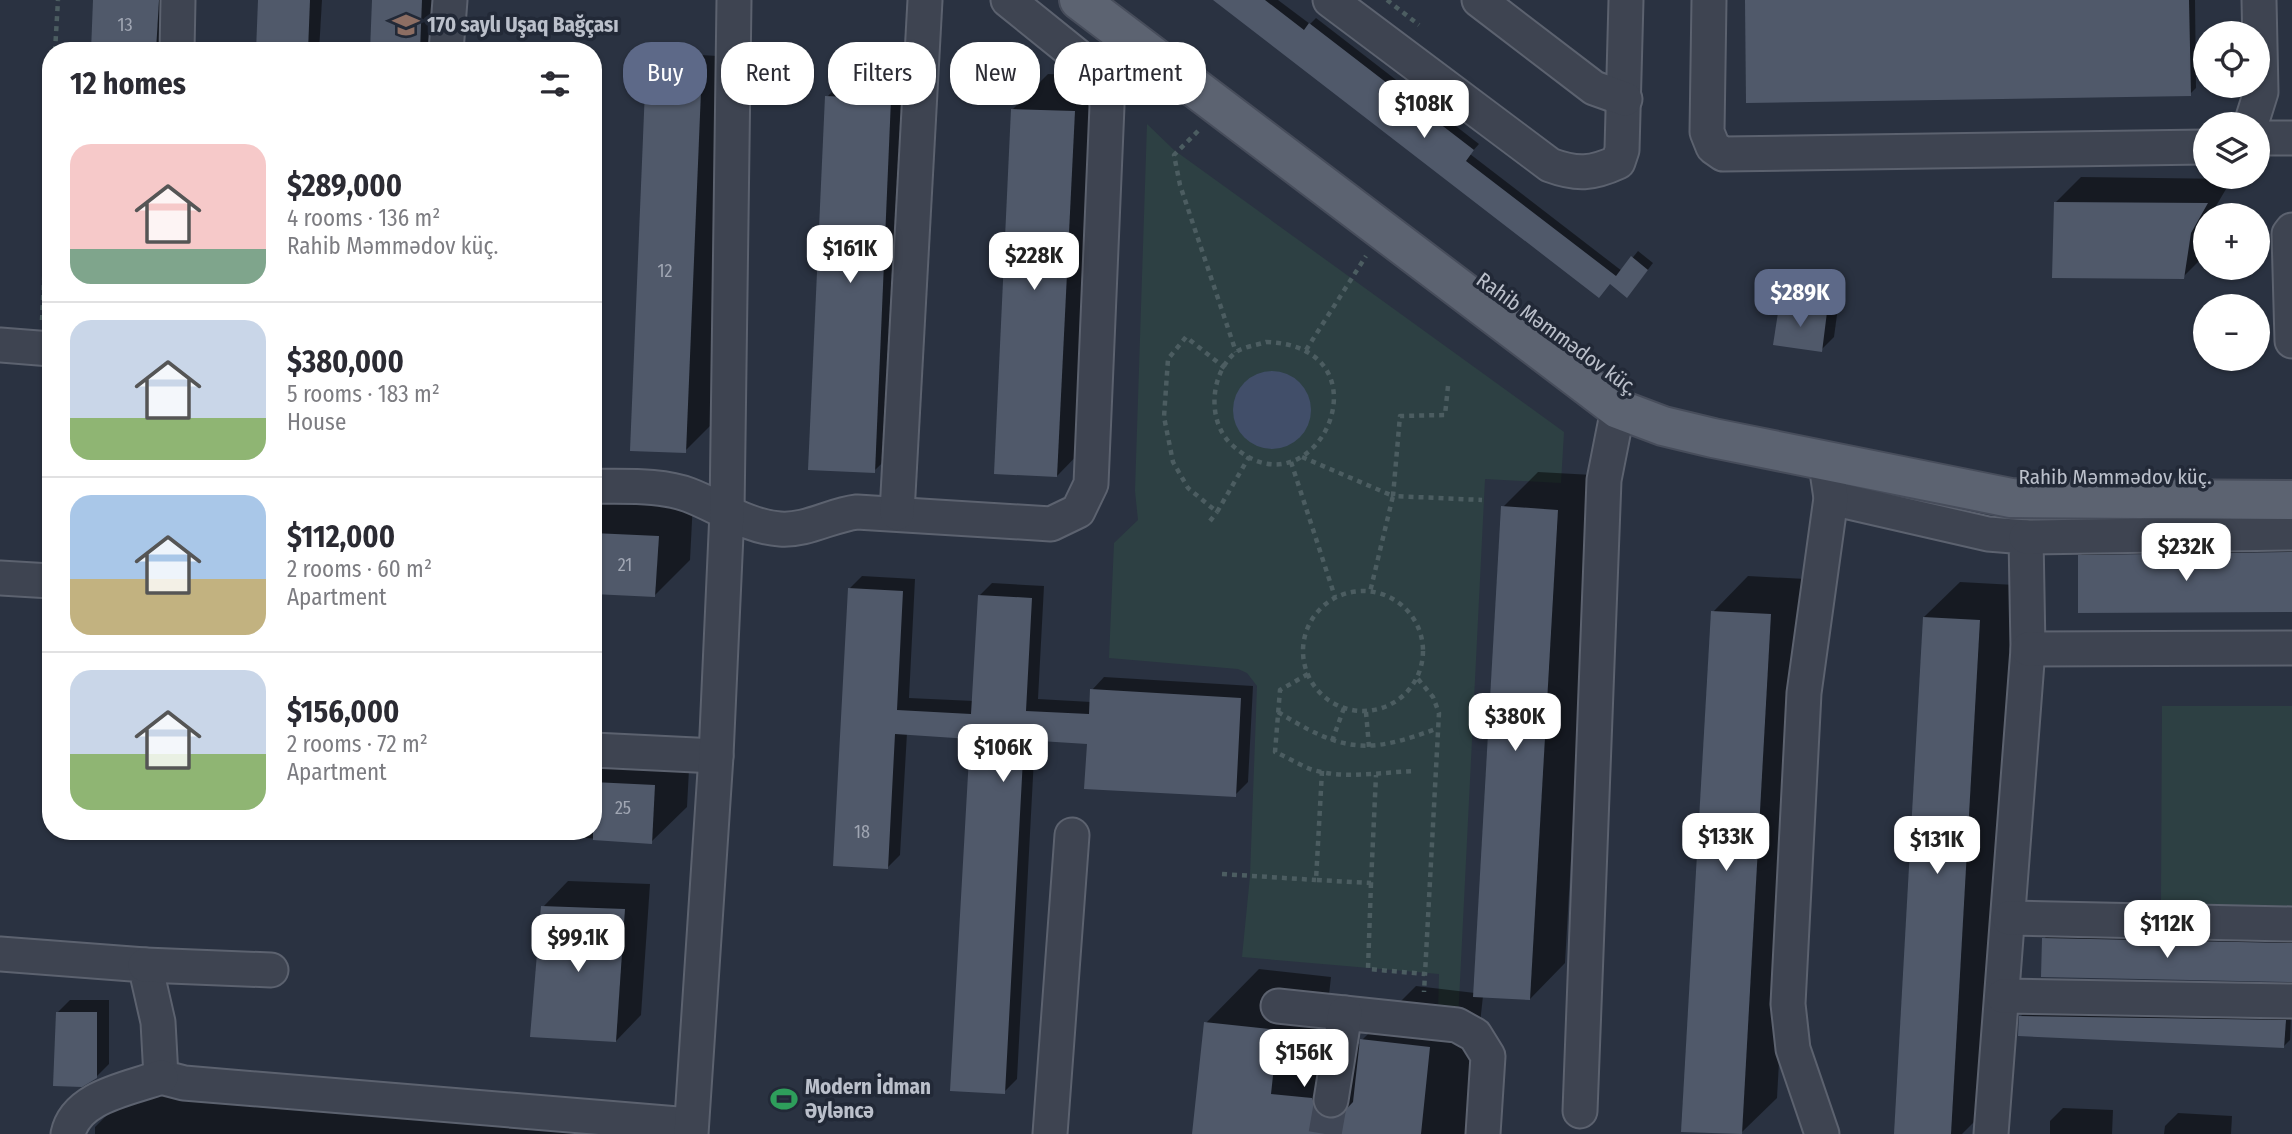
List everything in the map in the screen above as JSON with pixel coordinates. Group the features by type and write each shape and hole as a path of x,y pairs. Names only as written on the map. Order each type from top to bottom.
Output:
{"main road":[{"path":"1079,0 1382,232 1663,426 1828,480 1969,491 2040,489 2292,500"},
{"name":"Rahib Məmmədov küç.","path":"1113,0 1623,398 2040,489 2292,476"}],"street":[{"path":"177,42 178,0"},
{"path":"447,42 450,0"},
{"path":"68,1134 76,1115 89,1103 161,1077 184,1083 691,1130 716,756 727,512 734,0"},
{"path":"897,513 925,0"},
{"path":"602,486 667,490 687,494 727,512 779,530 806,527 838,514 897,513 1051,524 1077,510 1091,484 1107,106 1105,87 1096,71 1008,0"},
{"path":"1330,0 1550,165 1573,173 1594,173 1618,162 1622,150 1626,0"},
{"path":"1479,0 1594,88 1625,99"},
{"path":"1709,0 1707,132 1713,148 1723,155 2193,147"},
{"path":"2255,112 2261,92 2259,0"},
{"path":"2270,138 2292,138"},
{"path":"2292,230 2289,246 2292,341"},
{"path":"0,345 42,349"},
{"path":"1580,1111 1604,480 1623,398"},
{"path":"1822,1134 1793,1049 1788,1004 1804,693 1828,480 1988,534 2026,537 2292,533"},
{"path":"1991,1134 2028,649 2026,537"},
{"path":"0,578 42,580"},
{"path":"2028,649 2292,648"},
{"path":"602,750 716,756"},
{"path":"1050,1134 1072,835"},
{"path":"2009,918 2292,924"},
{"path":"0,954 145,965 271,970"},
{"path":"145,965 158,1022 161,1077"},
{"path":"2003,996 2292,1001"},
{"path":"1278,1006 1457,1025 1475,1035 1488,1056 1483,1134"},
{"path":"1331,1100 1345,1013"}],"path":[{"path":"56,42 58,0"},
{"path":"1220,108 1174,156 1180,185 1236,352"},
{"path":"1307,350 1382,232"},
{"path":"1217,512 1188,488 1178,471 1164,417 1168,359 1186,337 1224,368"},
{"path":"1266,342 1287,342 1307,350 1324,366 1334,388 1335,411 1327,433 1312,451 1291,461 1266,463 1249,457 1224,437 1214,413 1215,387 1224,368 1236,352 1266,342"},
{"path":"1370,592 1394,496 1400,416 1445,415 1448,386"},
{"path":"1301,456 1394,496 1482,500"},
{"path":"1210,521 1249,457"},
{"path":"1291,461 1335,597"},
{"path":"1359,590 1370,592 1384,594 1406,607 1420,629 1424,654 1418,679 1402,699 1380,710 1366,712 1331,703 1312,686 1303,662 1304,636 1315,613 1335,597 1359,590"},
{"path":"1308,674 1280,690 1275,752 1322,771 1376,775 1415,771"},
{"path":"1418,679 1433,697 1439,713 1424,1021"},
{"path":"1332,741 1343,708"},
{"path":"1278,712 1322,738 1369,747 1396,744 1438,728"},
{"path":"1366,712 1369,747"},
{"path":"1316,880 1322,771"},
{"path":"1376,775 1368,969 1425,974"},
{"path":"1222,874 1371,883"}],"shaded area":[{"path":"1147,124 1174,150 1564,432 1561,483 1485,479 1458,1021 1438,1015 1439,974 1242,957 1250,876 1257,686 1247,673 1238,669 1109,658 1114,543 1138,520 1135,491"},
{"path":"2162,706 2292,706 2292,906 2161,905"}],"water":[{"path":"1272,371 1287,374 1300,382 1308,395 1311,410 1308,425 1300,438 1287,446 1272,449 1257,446 1244,438 1236,425 1233,410 1236,395 1244,382 1257,374"}],"building":[{"path":"93,0 159,0 157,42 91,42"},
{"path":"258,0 310,0 308,42 256,42"},
{"path":"372,0 422,0 420,42 370,42"},
{"path":"1213,0 1265,0 1304,30 1309,23 1474,150 1466,161 1616,276 1631,256 1648,270 1627,298 1610,284 1599,298"},
{"path":"1745,0 2189,0 2191,96 1746,103"},
{"path":"825,96 828,96 828,105 891,105 875,473 808,470"},
{"path":"644,105 700,105 686,453 630,451"},
{"path":"1011,109 1075,111 1057,477 994,474"},
{"path":"2054,202 2208,203 2193,203 2193,229 2184,279 2052,278"},
{"path":"1779,306 1827,312 1822,352 1773,345"},
{"path":"1501,506 1558,510 1530,1000 1473,997"},
{"path":"602,533 659,536 655,597 602,594"},
{"path":"2292,552 2292,612 2078,613 2078,555"},
{"path":"848,588 903,591 897,710 971,714 978,595 1032,598 1026,711 1089,714 1090,689 1241,698 1236,797 1084,789 1087,744 1024,740 1005,1094 950,1091 970,739 895,734 888,869 833,866"},
{"path":"1711,611 1771,614 1742,1134 1681,1132"},
{"path":"1923,617 1980,620 1951,1134 1894,1134"},
{"path":"602,782 655,785 652,844 593,840 602,840"},
{"path":"541,906 625,909 616,1042 530,1037"},
{"path":"2042,938 2292,943 2292,982 2041,977"},
{"path":"56,1012 97,1012 97,1078 82,1087 53,1086"},
{"path":"2019,1016 2286,1020 2284,1048 2018,1036"},
{"path":"1204,1022 1278,1030 1271,1094 1312,1098 1318,1114 1329,1119 1338,1118 1353,1102 1360,1039 1430,1047 1421,1134 1192,1134"}],"tunnel":[{"path":"1325,1134 1331,1100"}],"place":[{"name":"170 saylı Uşaq Bağçası","path":"406,25"},
{"name":"Modern İdman Əyləncə","path":"784,1099"}]}
